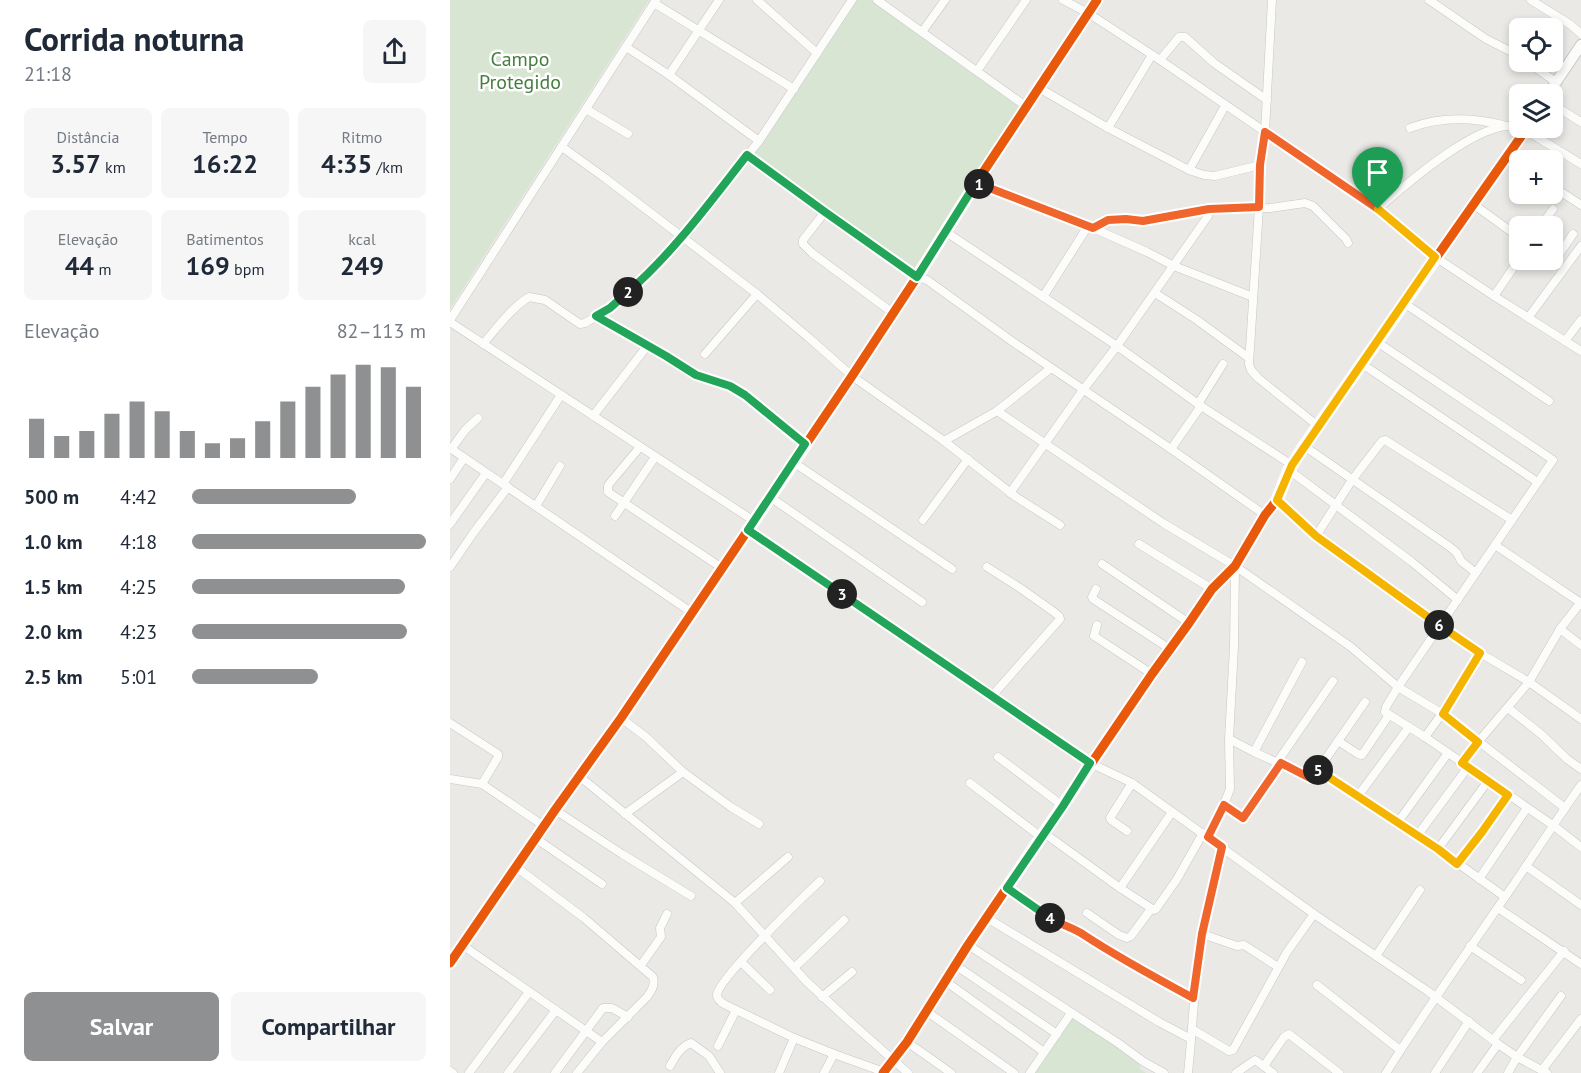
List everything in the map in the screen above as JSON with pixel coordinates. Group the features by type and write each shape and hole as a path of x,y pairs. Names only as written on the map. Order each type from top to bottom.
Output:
{"street":[{"path":"669,75 719,0"},
{"path":"757,0 817,53"},
{"path":"483,344 506,317 529,297 545,300 580,324 610,308 638,283 682,236 759,141 850,3 838,0"},
{"path":"877,0 1027,107"},
{"path":"921,32 945,0"},
{"path":"977,70 1026,0"},
{"path":"1063,0 1088,13 1160,60 1378,209 1435,257 1581,351"},
{"path":"450,963 535,838 621,718 852,376 1097,0"},
{"path":"1272,0 1249,358 1251,370 1258,378 1318,426"},
{"path":"1429,0 1486,39 1509,50"},
{"path":"1531,0 1571,25 1581,34"},
{"path":"754,521 450,321 655,1 794,88"},
{"path":"1160,60 1179,37 1185,37 1214,63 1267,100"},
{"path":"1542,72 1556,82 1581,45"},
{"path":"626,47 669,75 759,141"},
{"path":"1108,128 1152,55"},
{"path":"1039,88 1108,128 1189,170 1215,176 1260,165"},
{"path":"1189,170 1225,106"},
{"path":"586,109 628,134"},
{"path":"1563,111 1581,122"},
{"path":"1410,128 1432,120 1454,118 1481,120 1509,127"},
{"path":"1378,209 1427,168 1476,136 1504,126"},
{"path":"820,881 765,935 719,989 717,995 720,1000 736,1010 794,1038 884,1073 907,1042 955,964 1090,763 1212,589 1235,566 1265,515 1277,500 1290,468 1304,446 1508,155 1517,138"},
{"path":"1539,138 1581,164"},
{"path":"562,147 757,294 852,376 944,441 1010,493 1060,525"},
{"path":"747,155 917,277 932,284 1051,369 1265,515"},
{"path":"976,183 1090,227 1174,266 1252,297"},
{"path":"1563,193 1581,205"},
{"path":"1043,297 1090,227 1108,220 1143,221 1209,209 1270,208 1308,203 1342,234 1348,243"},
{"path":"1473,204 1509,230"},
{"path":"1010,493 1174,266 1208,216 1209,209"},
{"path":"1548,216 1553,209"},
{"path":"825,212 803,240 803,244 893,314"},
{"path":"946,232 1117,346 1290,468 1335,506 1412,562 1458,600"},
{"path":"1563,248 1574,234"},
{"path":"1528,318 1581,246"},
{"path":"1494,296 1512,270"},
{"path":"1155,293 1249,358"},
{"path":"705,354 757,294"},
{"path":"1404,303 1549,401"},
{"path":"596,316 696,375 730,386 745,395 805,444"},
{"path":"1565,341 1581,320"},
{"path":"1377,342 1553,460 1398,687 1385,712 1488,780 1581,847"},
{"path":"593,416 648,345"},
{"path":"1171,449 1223,364"},
{"path":"1362,364 1533,479"},
{"path":"944,441 997,411 1051,369"},
{"path":"450,567 505,486 561,395"},
{"path":"997,411 1163,523 1235,566 1352,647 1398,687 1443,714 1565,807"},
{"path":"478,418 466,429 451,449 691,612"},
{"path":"1316,536 1352,480 1385,440 1512,520"},
{"path":"1304,446 1450,547 1461,561 1476,573"},
{"path":"640,447 608,486 608,492 722,568"},
{"path":"615,516 655,457"},
{"path":"450,479 464,458"},
{"path":"923,520 968,459"},
{"path":"793,462 952,570"},
{"path":"536,506 560,466"},
{"path":"450,524 486,473"},
{"path":"770,497 922,602"},
{"path":"1277,500 1316,536 1480,653 1529,682 1581,719"},
{"path":"748,530 1090,763 1132,783 1314,914 1437,997 1517,1057 1544,1071 1581,1019"},
{"path":"1139,544 1212,589"},
{"path":"1417,836 1478,742 1529,682 1560,629 1581,602 1495,545"},
{"path":"1102,564 1190,623"},
{"path":"970,783 1151,909 1156,909 1206,835 1224,805 1230,789 1229,739 1234,647 1235,566"},
{"path":"987,567 1054,612 1060,619 992,696"},
{"path":"1096,589 1093,599 1170,648"},
{"path":"1098,625 1094,636 1152,674"},
{"path":"1560,629 1581,645"},
{"path":"1425,737 1443,714 1480,653"},
{"path":"1254,752 1302,663"},
{"path":"1224,805 1243,818 1332,681"},
{"path":"1229,739 1311,778 1365,702"},
{"path":"1508,708 1581,769"},
{"path":"1338,741 1362,755 1389,715"},
{"path":"621,718 646,737 683,772 759,824"},
{"path":"450,723 498,754 482,784"},
{"path":"1358,796 1409,727"},
{"path":"1398,822 1448,753"},
{"path":"998,757 1063,806"},
{"path":"1318,770 1438,849 1504,897"},
{"path":"625,814 683,772"},
{"path":"579,776 735,903 822,997 908,1073"},
{"path":"450,779 482,784 544,826"},
{"path":"1438,849 1488,780"},
{"path":"1127,831 1110,818 1132,783"},
{"path":"1386,1073 1447,979 1580,788"},
{"path":"1457,864 1508,795"},
{"path":"1479,879 1527,808"},
{"path":"555,810 692,896"},
{"path":"1120,888 1172,812"},
{"path":"535,838 602,884"},
{"path":"1188,1073 1193,998 1202,934 1222,847"},
{"path":"735,903 788,857"},
{"path":"1526,866 1581,905"},
{"path":"516,867 584,918 641,965 655,982 647,997 603,1042 577,1073"},
{"path":"1007,888 1056,922 1083,934 1136,967 1193,998"},
{"path":"1376,956 1420,890"},
{"path":"1497,908 1581,964"},
{"path":"1087,913 1127,938 1131,936 1151,909"},
{"path":"641,965 661,937 660,928 667,914"},
{"path":"1192,1029 1229,1050 1233,1050 1278,967 1314,914"},
{"path":"987,918 1191,1039"},
{"path":"795,967 844,920"},
{"path":"1202,934 1237,946 1244,945 1278,967"},
{"path":"462,945 603,1042"},
{"path":"968,945 1164,1073"},
{"path":"1470,946 1521,980"},
{"path":"1477,1073 1496,1042 1564,951"},
{"path":"741,962 770,990"},
{"path":"955,964 1058,1034"},
{"path":"822,997 852,972"},
{"path":"945,981 1044,1052"},
{"path":"1317,985 1400,1050"},
{"path":"469,1073 529,992"},
{"path":"1508,1073 1561,996"},
{"path":"555,1073 603,1008 612,1008 628,1017"},
{"path":"508,1073 556,1010"},
{"path":"718,1046 736,1010"},
{"path":"926,1011 1014,1073"},
{"path":"1030,1073 1071,1013"},
{"path":"1435,1073 1469,1021"},
{"path":"1264,1066 1284,1037 1289,1034 1339,1073"},
{"path":"779,1073 794,1038"},
{"path":"907,1042 951,1073"},
{"path":"670,1066 676,1055 691,1043 709,1056 720,1073"},
{"path":"824,1073 834,1054"},
{"path":"1236,1073 1256,1060 1273,1073"}],"green space":[{"name":"Campo Protegido","path":"450,0 649,0 450,309"},
{"path":"856,0 879,0 1026,103 913,270 750,152"},
{"path":"1072,1015 1141,1061 1140,1069 1146,1073 1033,1073"}],"cycle path":[{"path":"450,963 621,718 852,376 1097,0"},
{"path":"883,1073 907,1042 968,945 1152,674 1212,589 1235,566 1265,515 1277,500 1289,470 1304,446 1520,138"}],"route":[{"path":"1265,132 1378,209 1435,257 1292,465 1277,500 1316,536 1480,653 1443,714 1478,742 1462,763 1508,795 1457,864 1318,770 1311,778 1281,763 1243,818 1224,805 1208,837 1222,847 1202,934 1193,998 1136,967 1083,934 1056,922 1007,888 1090,763 748,530 805,444 745,395 730,386 696,375 596,316 610,308 638,283 682,236 747,155 917,277 976,183 1093,228 1108,220 1143,221 1209,209 1259,207 1260,165 1265,132"}]}
